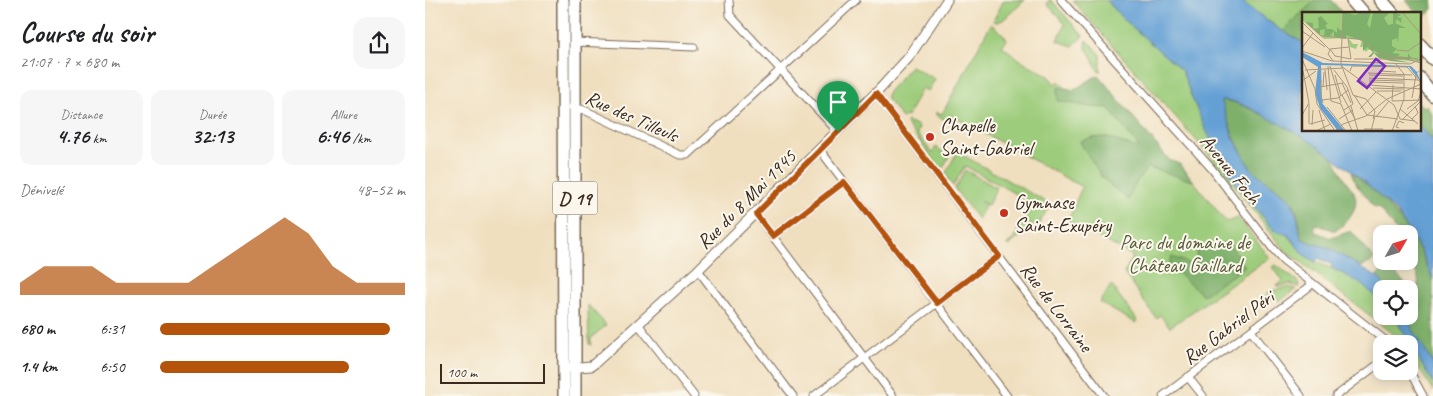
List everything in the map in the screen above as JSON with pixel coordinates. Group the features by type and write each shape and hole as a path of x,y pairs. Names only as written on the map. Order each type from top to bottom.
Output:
{"highway":[{"path":"1352,0 1362,12"},
{"path":"1381,0 1391,12"},
{"path":"1421,46 1433,59"},
{"path":"1421,80 1433,95"}],"main road":[{"name":"D 19","path":"563,0 569,106 569,368 564,396"},
{"name":"D 19","path":"569,106 575,0"},
{"name":"D 19","path":"569,368 575,396"}],"street":[{"path":"729,0 730,15 838,132"},
{"path":"780,70 856,0"},
{"name":"Rue du 8 Mai 1945","path":"569,368 595,364 756,214 876,94 909,57 947,0"},
{"name":"Avenue Foch","path":"1061,0 1212,169 1283,260 1379,335"},
{"path":"574,42 694,47"},
{"name":"Rue des Tilleuls","path":"569,106 584,110 680,155 688,155 780,70"},
{"name":"Rue de Lorraine","path":"876,94 1104,396"},
{"path":"820,150 1007,396"},
{"path":"773,236 844,182"},
{"path":"756,214 893,396"},
{"path":"814,396 999,256"},
{"path":"698,270 793,396"},
{"name":"Rue Gabriel Péri","path":"1163,396 1309,287 1312,282"},
{"path":"638,324 694,396"},
{"path":"1251,331 1301,396"},
{"path":"1336,396 1373,368"},
{"path":"1188,377 1203,396"},
{"path":"1414,380 1423,396"}],"green space":[{"path":"1004,0 1025,0 1003,20 993,21"},
{"path":"1049,0 1083,36 1073,46 1058,41 1065,24 1047,4"},
{"path":"1072,0 1106,0 1126,21 1182,71 1192,98 1221,160 1235,183 1274,230 1288,235 1304,255 1352,277 1365,286 1373,294 1373,318 1285,250 1211,157"},
{"path":"1240,0 1331,0 1307,12 1302,12 1302,42 1278,28"},
{"path":"1315,0 1331,0 1341,12 1303,12"},
{"path":"1406,0 1432,0 1433,9 1422,19 1421,12 1415,12"},
{"path":"1302,13 1302,42 1283,31"},
{"name":"Parc du domaine de Château Gaillard","path":"991,24 1007,40 1002,46 1019,59 1049,76 1056,84 1059,81 1065,88 1074,90 1098,75 1169,160 1180,164 1226,222 1238,218 1270,258 1170,327 1160,315 1156,318 1124,273 1133,256 1068,221 1082,187 958,119 952,124 954,119 950,117 947,121 937,115 937,112 942,114"},
{"path":"1087,40 1100,55 1100,72 1086,49"},
{"path":"911,66 935,79 928,91 922,88 907,117 902,118 887,99 887,93"},
{"path":"1098,75 1169,160 1180,164 1193,181 1148,167 1137,181 1128,200 1102,178 1080,142 1098,137 1140,148 1108,108 1058,101 1058,87 1074,90"},
{"path":"1223,100 1233,102 1263,114 1312,141 1332,157 1354,193 1356,205 1348,220 1335,231 1316,224 1314,225 1315,232 1331,238 1351,231 1373,258 1370,263 1360,267 1329,248 1301,238 1298,215 1293,204 1282,192 1256,174 1247,163 1234,137 1222,102"},
{"path":"1421,104 1424,107 1427,106 1433,115 1433,141 1421,126"},
{"path":"907,121 919,126 917,133 932,153 936,147 949,156 943,168 940,169 906,123"},
{"path":"957,152 1048,203 1049,206 1037,227 1031,223 1027,231 1008,246 1007,244 1013,240 1032,203 965,166 953,186 945,175"},
{"path":"965,170 997,188 988,205 980,201 986,205 978,219 954,188"},
{"path":"1351,173 1375,192 1404,225 1392,225 1379,209 1373,207 1355,183"},
{"path":"1228,242 1245,267 1203,295 1169,265 1172,257 1193,265 1197,261 1196,250"},
{"path":"1418,246 1433,282 1433,364 1418,338 1418,335 1416,335 1410,325 1418,325 1415,270 1418,270"},
{"path":"1276,265 1298,282 1299,287 1290,284 1276,287 1283,281 1273,267"},
{"path":"1384,270 1395,270 1402,280 1380,280 1377,277"},
{"path":"1111,285 1138,321 1136,323 1100,303"},
{"path":"1288,287 1296,289 1280,301 1275,297 1270,300 1266,294 1271,291"},
{"path":"588,305 606,325 591,338 591,345 589,344"},
{"path":"1382,325 1399,325 1405,335 1394,335"},
{"path":"1418,358 1433,384 1433,391 1418,367"}],"water":[{"path":"1106,0 1240,0 1278,28 1302,42 1302,131 1421,131 1421,126 1433,141 1433,280 1418,246 1418,225 1405,225 1396,212 1366,184 1326,152 1295,132 1248,107 1232,101 1222,100 1233,137 1252,170 1286,195 1292,202 1298,219 1301,238 1329,248 1381,280 1373,280 1373,294 1358,282 1331,268 1332,265 1318,258 1316,262 1304,255 1288,235 1274,230 1235,183 1204,126 1182,71 1126,21"},
{"path":"1399,325 1410,325 1416,335 1405,335"},
{"path":"1418,338 1433,364 1433,384 1418,358"}],"place":[{"name":"Chapelle Saint-Gabriel","path":"930,137"},
{"name":"Gymnase Saint-Exupéry","path":"1004,213"}],"route":[{"path":"876,94 999,256 937,303 844,182 773,236 756,214 838,132 876,94"}]}
